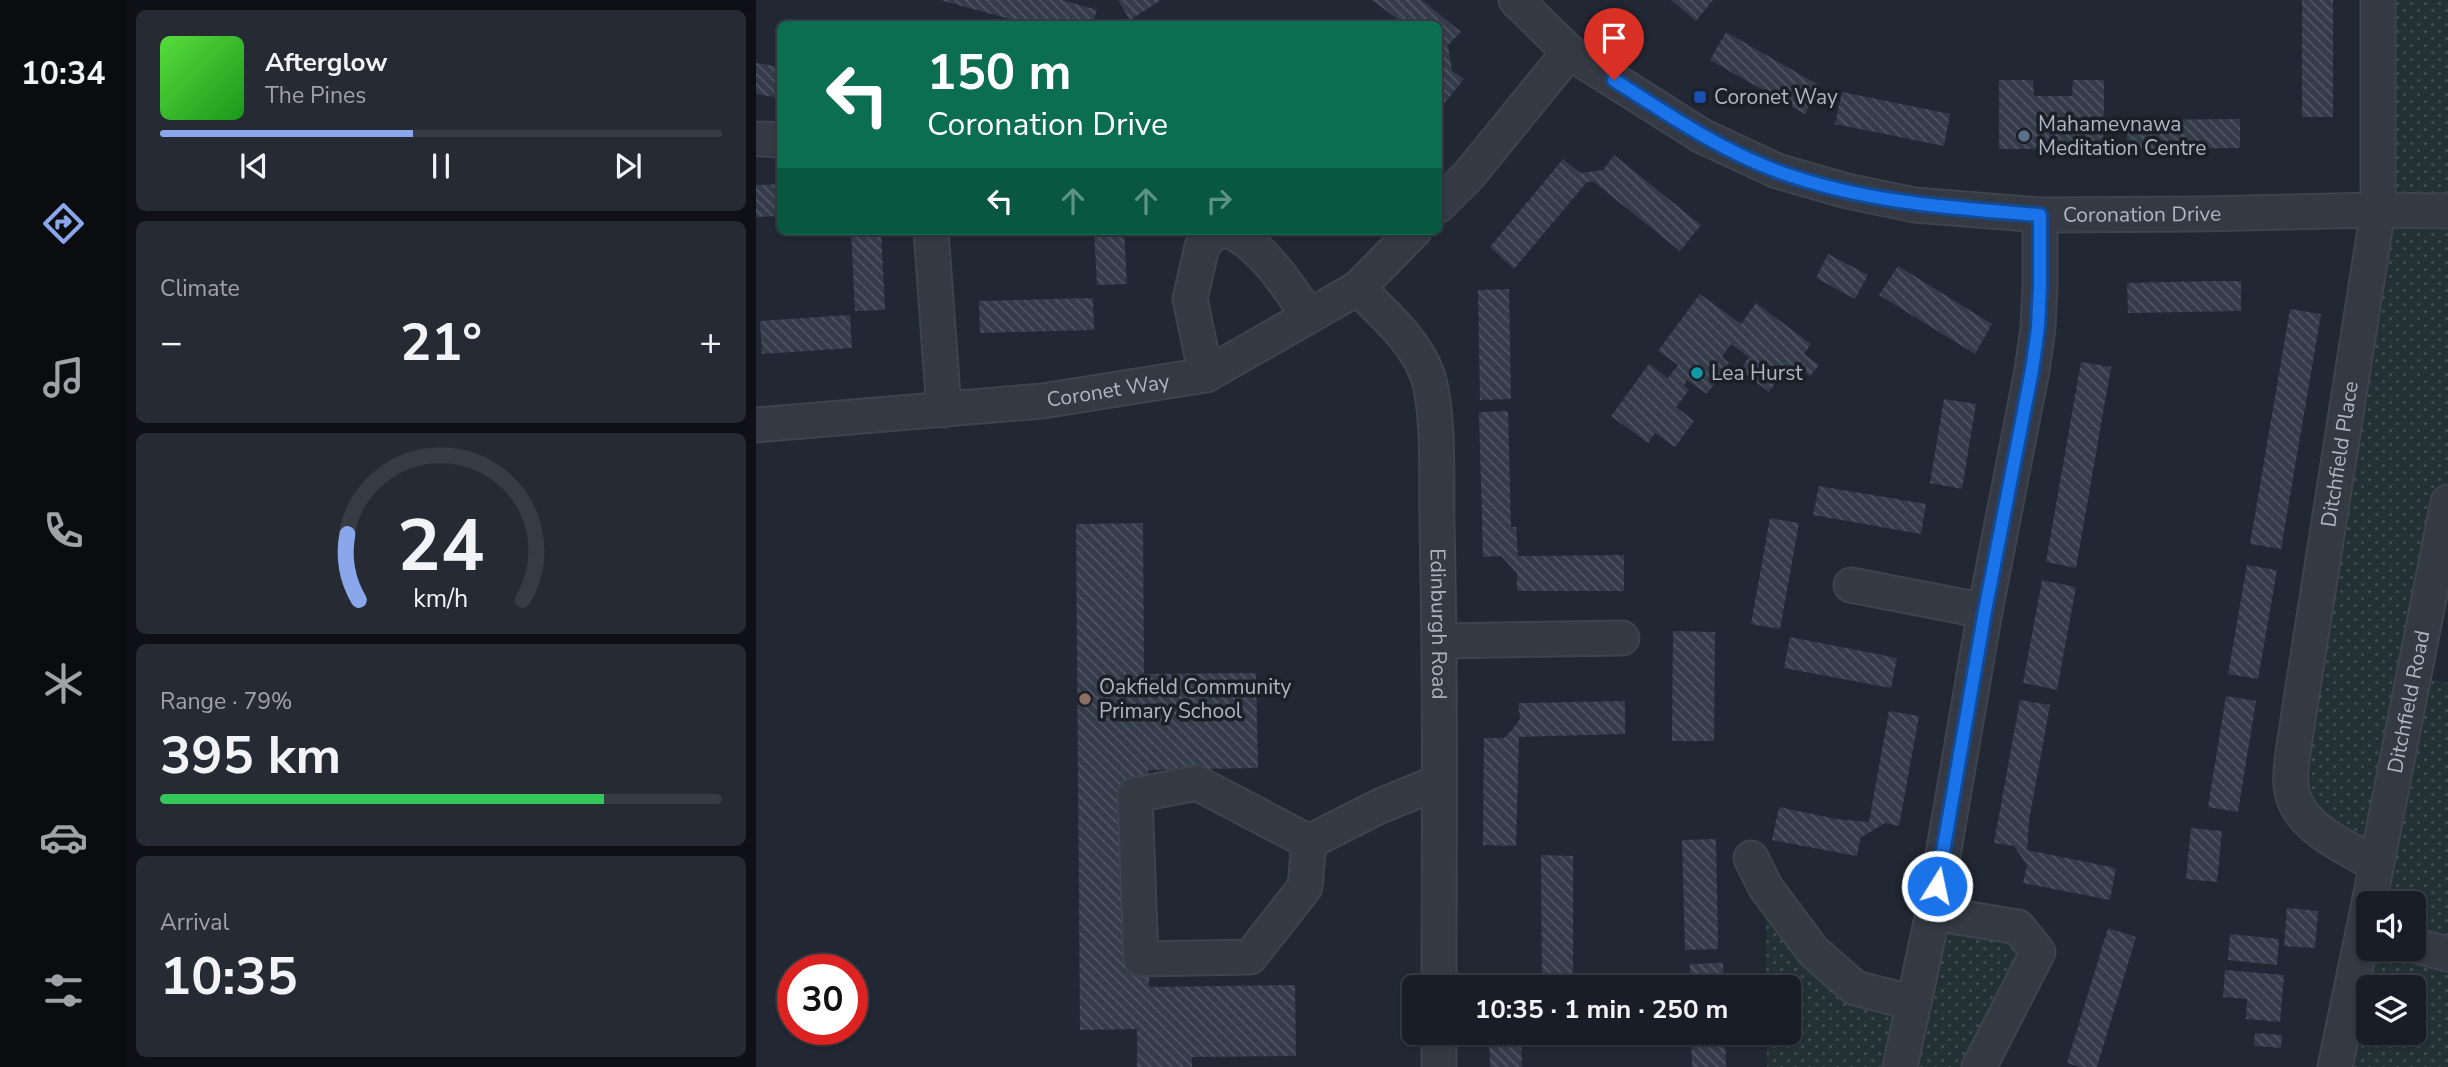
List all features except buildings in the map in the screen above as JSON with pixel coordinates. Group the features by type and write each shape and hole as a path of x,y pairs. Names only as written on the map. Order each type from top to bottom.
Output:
{"street":[{"name":"Coronation Drive","path":"1516,0 1569,51 1702,136 1777,171 1847,191 1915,205 2040,215 2448,211"},
{"name":"Ditchfield Place","path":"2375,864 2326,835 2299,811 2291,785 2298,719 2378,210 2378,0"},
{"path":"1442,202 1469,175 1569,51"},
{"path":"1900,1067 1933,914 1985,611 2038,328 2040,215"},
{"path":"931,235 944,410"},
{"path":"1206,375 1191,299 1202,247 1211,235"},
{"path":"1239,235 1250,241 1276,270 1309,316"},
{"name":"Coronet Way","path":"756,425 1042,401 1206,375 1358,288 1410,235"},
{"name":"Edinburgh Road","path":"1358,288 1415,350 1427,375 1434,415 1440,641 1439,975"},
{"name":"Ditchfield Road","path":"2371,891 2448,502"},
{"path":"1851,585 1985,611"},
{"path":"1440,641 1622,638"},
{"path":"1309,842 1380,806 1439,782"},
{"path":"1197,783 1309,842 1305,887 1250,957 1140,959 1135,795 1197,783"},
{"path":"1751,858 1766,888 1813,951 1855,988 1914,1003"},
{"path":"1933,914 2018,927 2038,952 1979,1067"},
{"path":"2426,948 2448,954"},
{"name":"Ditchfield Road","path":"2335,1067 2358,961"},
{"path":"1439,1045 1439,1067"}],"shaded area":[{"path":"2375,0 2448,0 2448,503 2414,674 2448,683 2448,1067 2334,1067 2356,959 2356,961 2426,961 2426,891 2370,891 2375,865 2299,811 2361,318"},
{"path":"1766,888 1813,951 1913,1003 1933,913 2038,952 1979,1067 1767,1067 1767,1045 1801,1045 1801,975 1766,975"}],"place":[{"name":"Coronet Way","path":"1700,97"},
{"name":"Mahamevnawa Meditation Centre","path":"2024,136"},
{"name":"Lea Hurst","path":"1697,373"},
{"name":"Oakfield Community Primary School","path":"1085,699"}],"route":[{"path":"1614,80 1702,136 1777,171 1847,191 1915,205 2040,215 2038,328 2032,370 1985,611 1937,886"}]}
